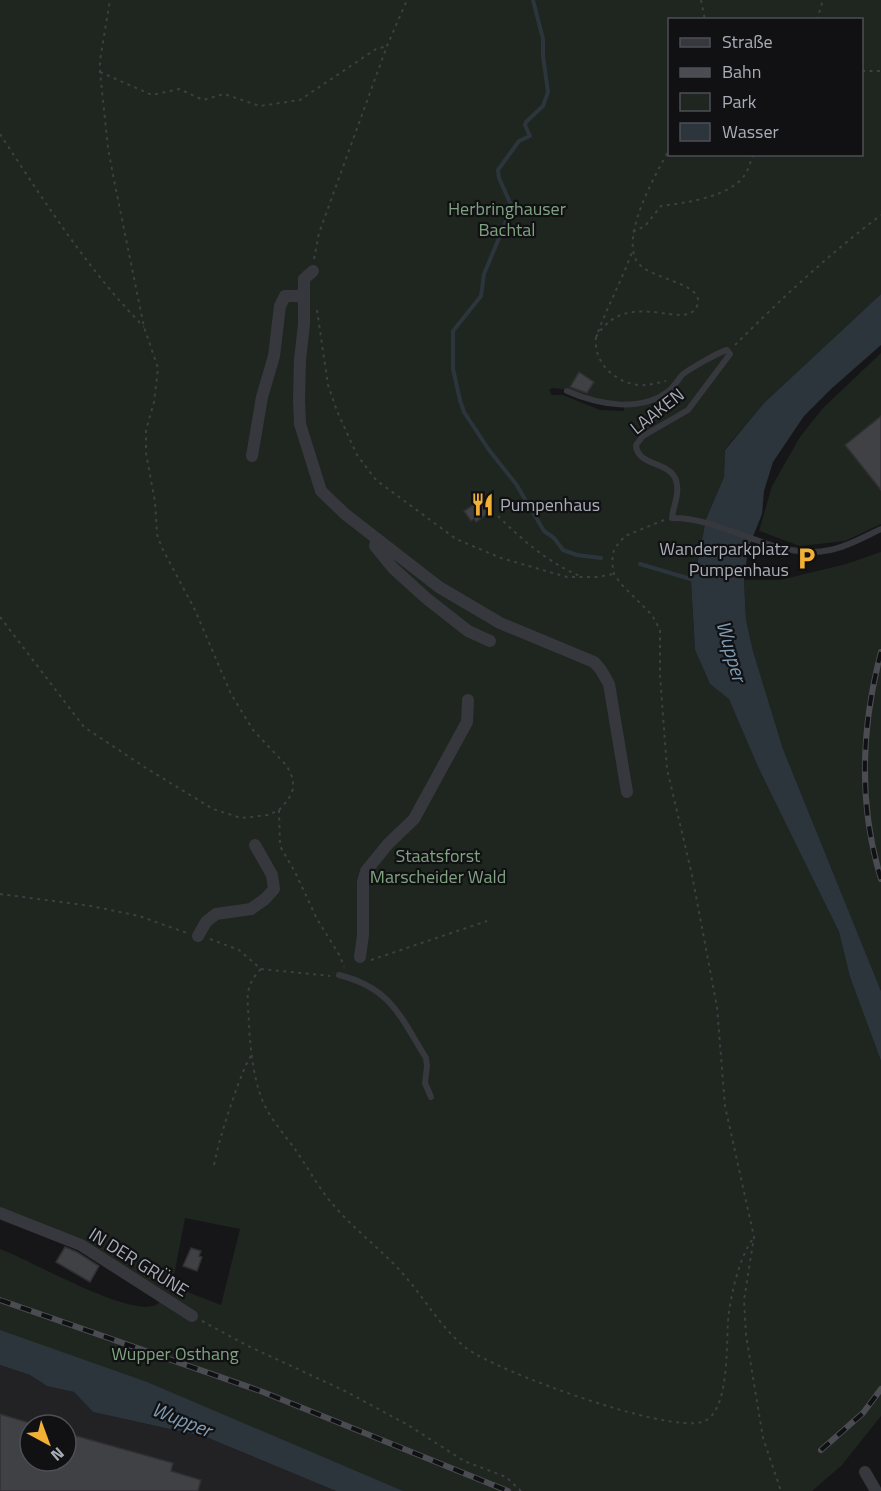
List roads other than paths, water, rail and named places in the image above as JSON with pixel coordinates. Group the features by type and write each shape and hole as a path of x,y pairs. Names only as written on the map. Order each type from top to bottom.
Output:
{"street":[{"path":"313,271 304,279 304,324 298,400 300,424 321,491 345,514 439,587 500,623 594,662 609,684 627,792"},
{"path":"252,456 262,397 274,356 280,306 285,296 303,296"},
{"path":"377,539 375,546 393,568 426,598 468,631 490,641"},
{"path":"362,960 363,882 366,871 388,844 414,819 467,722 468,700"},
{"path":"198,936 206,922 216,914 251,909 266,899 274,889 272,875 255,845"},
{"name":"IN DER GRÜNE","path":"0,1213 81,1245 192,1316"},
{"path":"865,1472 876,1491"}],"lane":[{"name":"LAAKEN","path":"567,391 585,399 617,406 658,399 683,375 717,353 724,350 729,351 727,358 688,410 643,436 636,444 636,449 641,456 668,468 676,478 678,498 673,507 672,518 703,522 789,549 815,552 842,547 881,530"},
{"path":"342,973 378,991 396,1010 426,1058 424,1083 431,1097"}],"water":[{"name":"Wupper","path":"881,294 881,345 804,416 773,462 764,491 762,514 748,549 744,580 746,620 753,651 783,749 881,991 881,1061 850,977 839,932 758,767 729,699 710,684 695,650 691,580 697,566 706,519 724,477 725,450 764,403"},
{"name":"Wupper","path":"0,1330 147,1382 403,1491 336,1491 206,1437 93,1412 74,1392 47,1386 30,1375 0,1365"}],"waterway":[{"path":"533,0 543,39 548,92 543,106 526,122 530,136 519,141 498,170 499,178 512,207 484,274 481,296 453,331 453,369 464,412 489,450 516,484 544,531 554,538 563,550 577,555 601,558"},
{"path":"640,564 694,580"}],"railway":[{"path":"881,652 869,709 865,766 868,823 881,879"},
{"path":"0,1300 263,1392 508,1491"},
{"path":"821,1450 863,1413 881,1389"}],"place":[{"name":"Pumpenhaus","path":"482,504"},
{"name":"Wanderparkplatz Pumpenhaus","path":"807,558"}],"park label":[{"name":"Herbringhauser Bachtal","path":"507,218"},
{"name":"Staatsforst Marscheider Wald","path":"438,865"},
{"name":"Wupper Osthang","path":"175,1353"}]}
